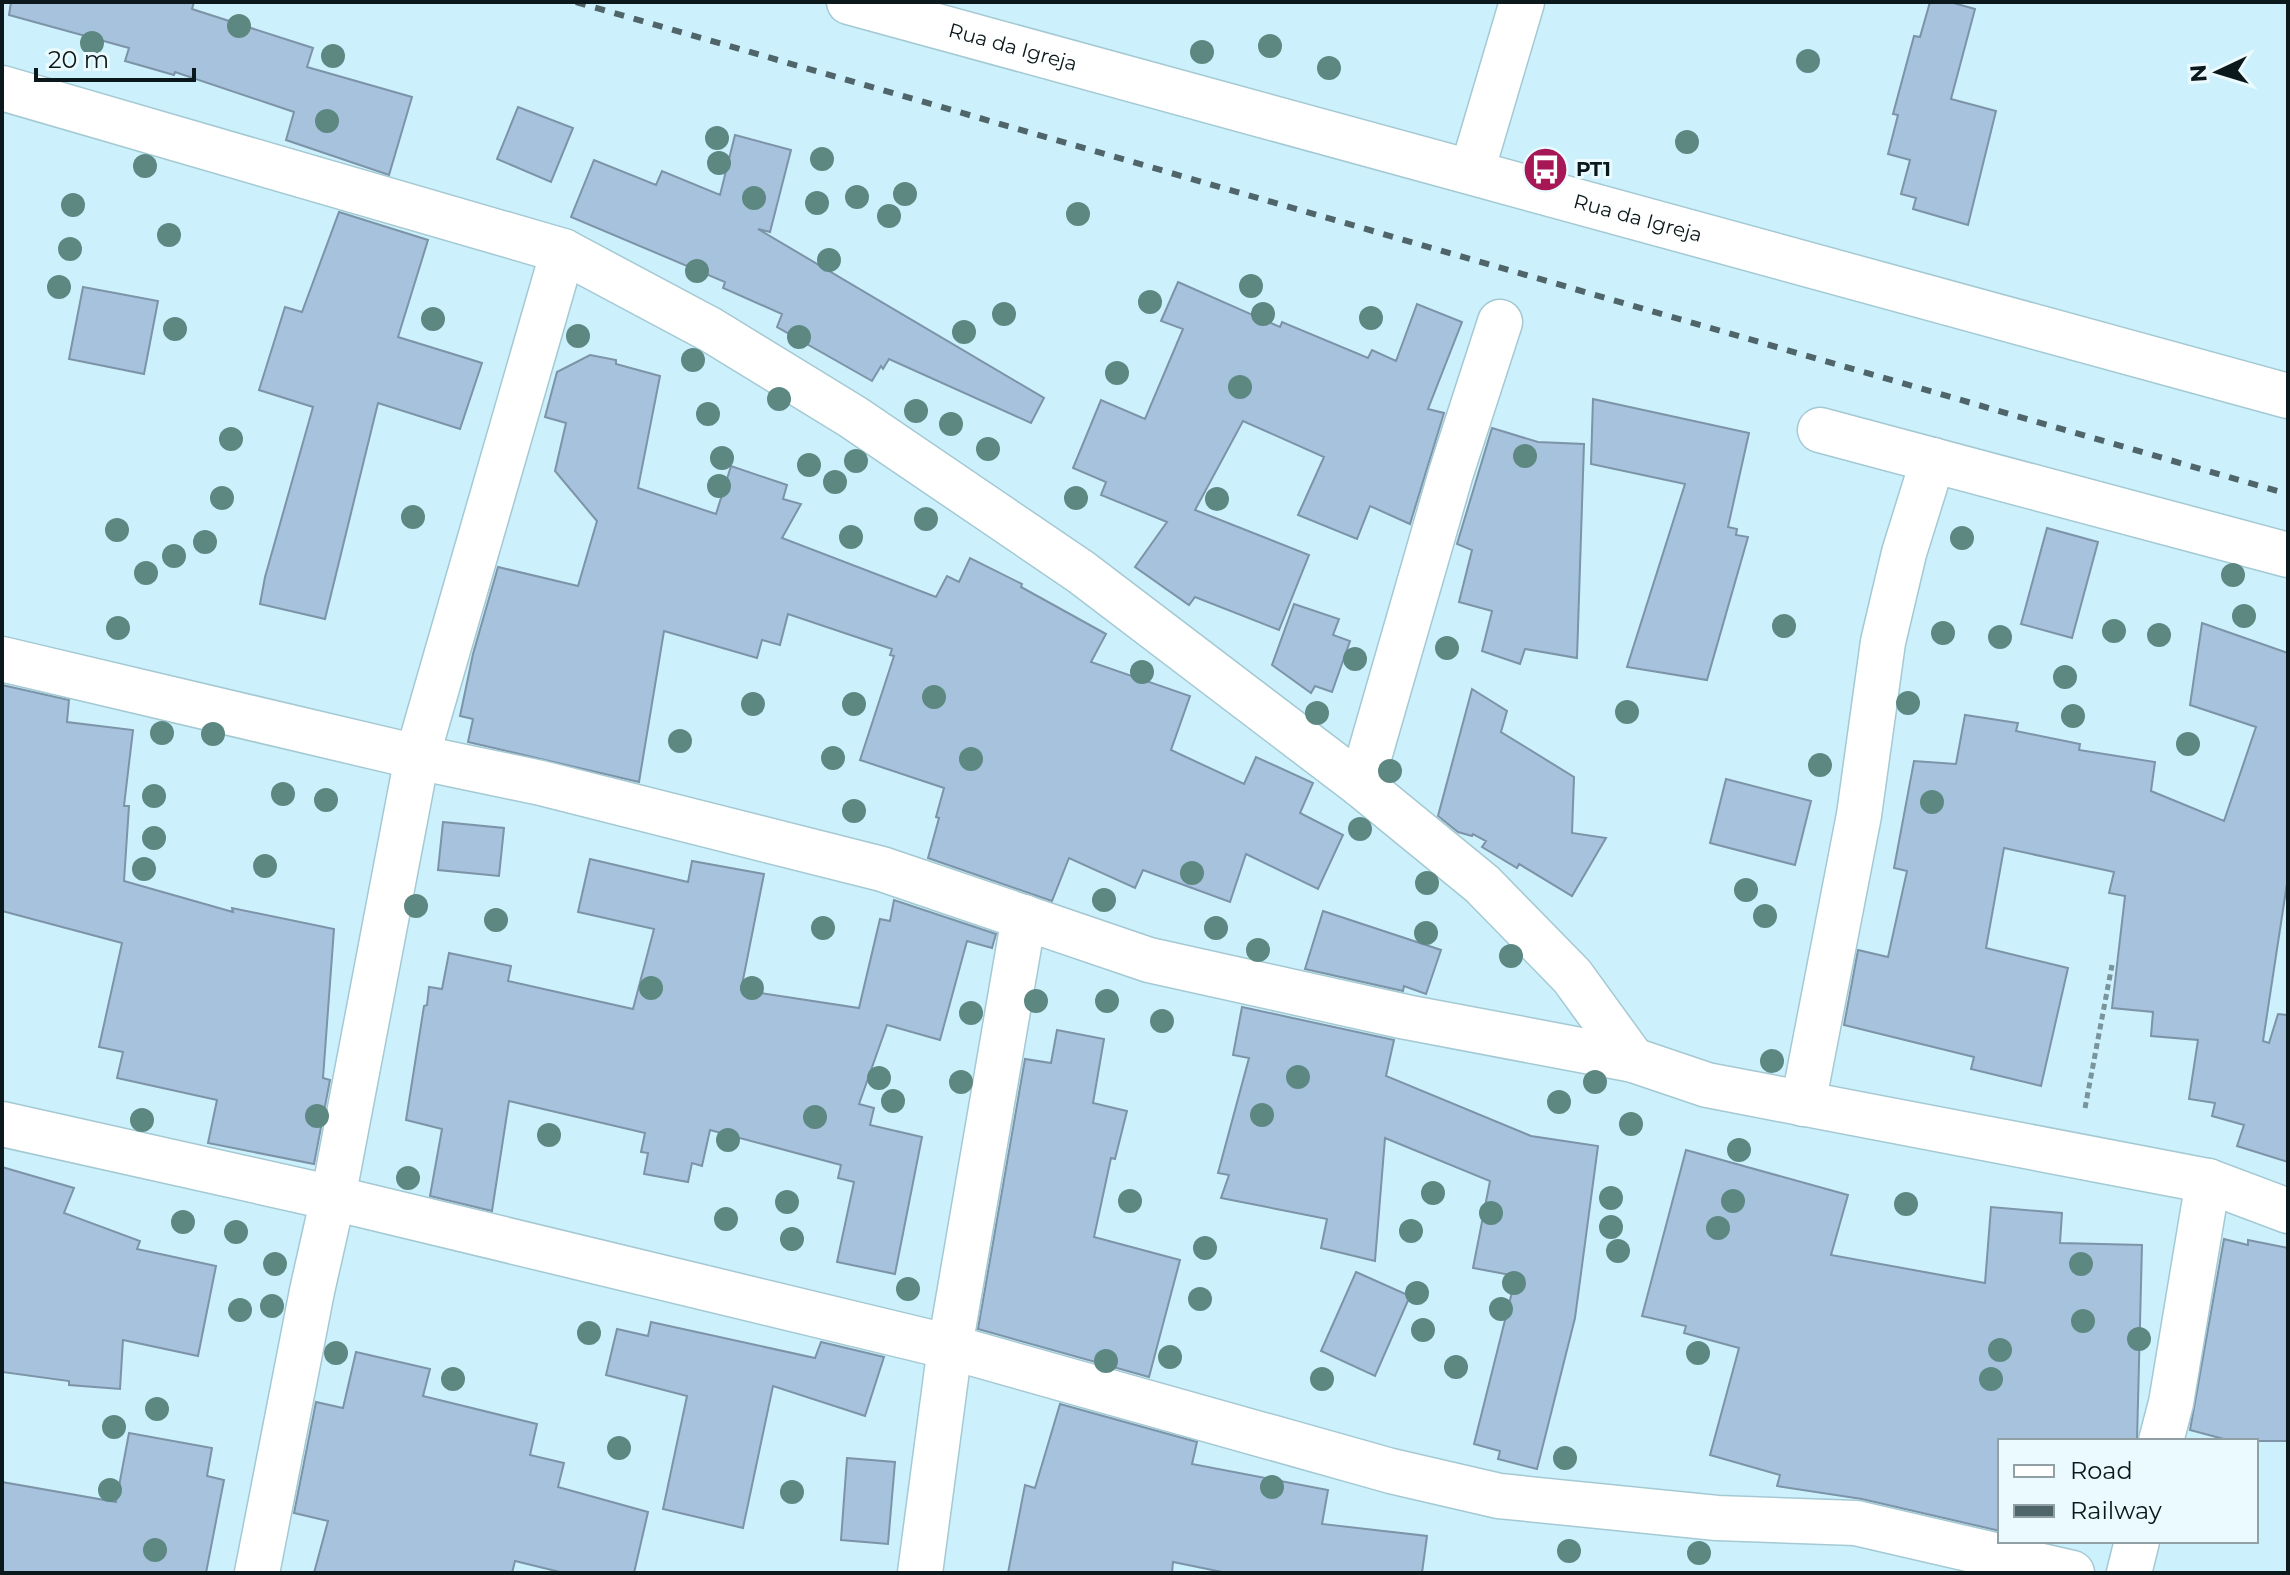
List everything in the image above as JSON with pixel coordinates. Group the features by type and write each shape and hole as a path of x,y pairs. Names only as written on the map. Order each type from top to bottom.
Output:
{"street":[{"name":"Rua da Igreja","path":"849,2 2288,396"},
{"path":"1472,171 1522,2"},
{"path":"2,88 563,251 711,330 853,417 1081,572 1361,785 1482,884 1572,976 1633,1060"},
{"path":"257,1573 333,1198 417,757 563,251"},
{"path":"1361,785 1451,473 1500,322"},
{"path":"1820,430 2288,555"},
{"path":"1803,1104 1859,815 1883,642 1904,553 1933,460"},
{"path":"2,659 417,757 541,783 882,869 1149,960 1406,1017 1633,1060 1707,1085 2208,1181 2288,1211"},
{"path":"920,1573 950,1347 1024,917"},
{"path":"2,1124 333,1198 950,1347 1391,1471 1499,1496 1717,1518 1856,1523 2072,1573"},
{"path":"2162,1439 2171,1403 2208,1181"},
{"path":"2129,1573 2136,1543"}],"path":[{"path":"2076,1156 2112,965"}],"building":[{"path":"11,2 194,2 192,9 313,48 307,67 412,97 389,175 286,140 294,112 175,72 174,75 125,61 129,48 9,15"},
{"path":"1930,2 1950,2 1975,9 1951,99 1996,111 1968,225 1913,209 1916,198 1901,194 1910,160 1888,154 1898,115 1893,114 1914,36 1920,37"},
{"path":"518,107 573,128 551,182 497,159"},
{"path":"735,135 791,150 770,232 758,229 1044,398 1031,423 889,359 872,381 777,327 782,314 723,288 725,282 571,217 594,160 656,185 662,171 720,195"},
{"path":"339,212 428,240 398,337 482,363 460,429 378,403 325,619 260,604 313,407 259,390 285,307 302,312"},
{"path":"1178,282 1280,327 1282,322 1368,358 1372,350 1396,361 1417,304 1462,322 1428,409 1444,413 1410,524 1370,506 1357,539 1298,515 1324,457 1243,421 1195,510 1309,555 1279,630 1195,597 1189,605 1135,567 1167,522 1101,495 1106,482 1073,468 1101,400 1145,419 1183,329 1161,321"},
{"path":"83,287 158,301 144,374 69,359"},
{"path":"590,355 616,360 616,364 660,376 638,488 716,514 731,466 787,485 783,499 801,504 782,538 936,597 947,576 959,582 970,558 1022,584 1021,587 1106,634 1091,662 1190,696 1171,750 1244,784 1256,757 1313,783 1300,813 1343,835 1318,889 1246,854 1230,902 1143,870 1135,888 1069,858 1052,901 928,858 944,788 860,760 894,656 890,655 892,649 788,614 780,645 762,640 757,658 664,631 639,782 468,742 473,719 460,716 473,654 498,567 578,586 597,521 555,471 566,423 545,417 557,372"},
{"path":"1593,399 1749,433 1728,527 1737,529 1736,535 1748,537 1707,680 1627,667 1685,484 1591,464"},
{"path":"1492,428 1538,442 1584,444 1577,658 1525,649 1520,664 1482,651 1492,611 1459,602 1472,550 1457,544"},
{"path":"2047,528 2098,542 2072,638 2021,624"},
{"path":"1294,604 1339,619 1333,635 1350,641 1332,692 1315,686 1311,693 1272,665"},
{"path":"2202,623 2288,653 2288,877 2263,1041 2269,1043 2278,1014 2288,1015 2288,1162 2237,1146 2244,1125 2212,1116 2215,1103 2189,1099 2198,1040 2151,1036 2153,1012 2112,1008 2125,896 2109,893 2114,872 2004,848 1986,948 2068,968 2041,1086 1971,1069 1974,1057 1844,1025 1858,950 1888,957 1907,871 1894,868 1914,761 1956,764 1965,715 2018,723 2016,731 2080,744 2079,750 2155,762 2151,791 2224,821 2256,727 2190,705"},
{"path":"2,685 69,700 67,722 133,730 124,806 129,806 124,881 233,912 232,908 334,929 323,1078 330,1080 314,1164 208,1143 217,1100 117,1078 123,1052 99,1047 122,943 2,911"},
{"path":"1472,689 1507,711 1501,732 1574,777 1572,833 1606,838 1572,896 1519,864 1517,868 1482,847 1486,841 1473,834 1458,832 1438,816"},
{"path":"1726,779 1811,801 1795,865 1710,843"},
{"path":"443,822 504,828 499,876 438,870"},
{"path":"590,859 688,882 692,861 764,874 741,990 859,1008 880,919 890,921 894,900 996,934 992,948 967,941 940,1040 887,1025 859,1104 874,1108 870,1125 922,1137 895,1274 837,1262 854,1182 838,1178 841,1165 710,1130 702,1166 692,1163 688,1182 644,1174 648,1153 641,1152 645,1133 509,1101 492,1211 430,1196 442,1129 406,1120 424,1006 427,1005 429,987 442,989 449,953 511,966 508,981 633,1009 654,929 578,912"},
{"path":"1323,911 1441,950 1426,994 1404,986 1403,991 1305,969"},
{"path":"1242,1007 1394,1040 1386,1076 1531,1136 1598,1146 1575,1318 1537,1469 1498,1459 1500,1451 1474,1444 1516,1276 1473,1268 1490,1181 1385,1138 1375,1261 1321,1248 1327,1219 1221,1198 1229,1175 1218,1173 1249,1058 1233,1055"},
{"path":"1057,1030 1104,1039 1093,1103 1127,1111 1115,1159 1111,1158 1094,1237 1180,1260 1149,1377 978,1329 1025,1059 1051,1063"},
{"path":"1686,1150 1848,1195 1831,1255 1985,1283 1991,1207 2062,1213 2060,1243 2142,1245 2137,1439 1998,1439 1998,1531 1862,1499 1777,1486 1780,1475 1710,1455 1739,1348 1684,1333 1686,1326 1642,1316"},
{"path":"2,1167 74,1188 64,1213 140,1241 137,1249 216,1266 198,1356 123,1340 120,1389 69,1385 69,1381 2,1372"},
{"path":"2224,1239 2248,1245 2248,1240 2288,1248 2288,1441 2224,1439 2190,1430"},
{"path":"1356,1272 1410,1296 1375,1376 1321,1351"},
{"path":"651,1322 815,1358 821,1342 884,1357 865,1416 773,1386 743,1528 663,1509 687,1396 606,1375 617,1329 648,1336"},
{"path":"356,1352 430,1369 423,1396 537,1424 530,1455 564,1463 558,1487 648,1512 634,1573 564,1573 515,1561 512,1573 314,1573 328,1521 294,1513 316,1402 343,1408"},
{"path":"1060,1404 1197,1442 1192,1464 1328,1490 1322,1524 1427,1536 1422,1573 1227,1573 1173,1562 1172,1573 1008,1573 1025,1485 1035,1488"},
{"path":"129,1433 212,1448 207,1476 224,1480 206,1573 2,1573 2,1482 116,1502"},
{"path":"847,1458 895,1462 888,1544 841,1540"}],"railway":[{"path":"576,2 2288,494"}],"place":[{"name":"PT1","path":"1545,169"}]}
